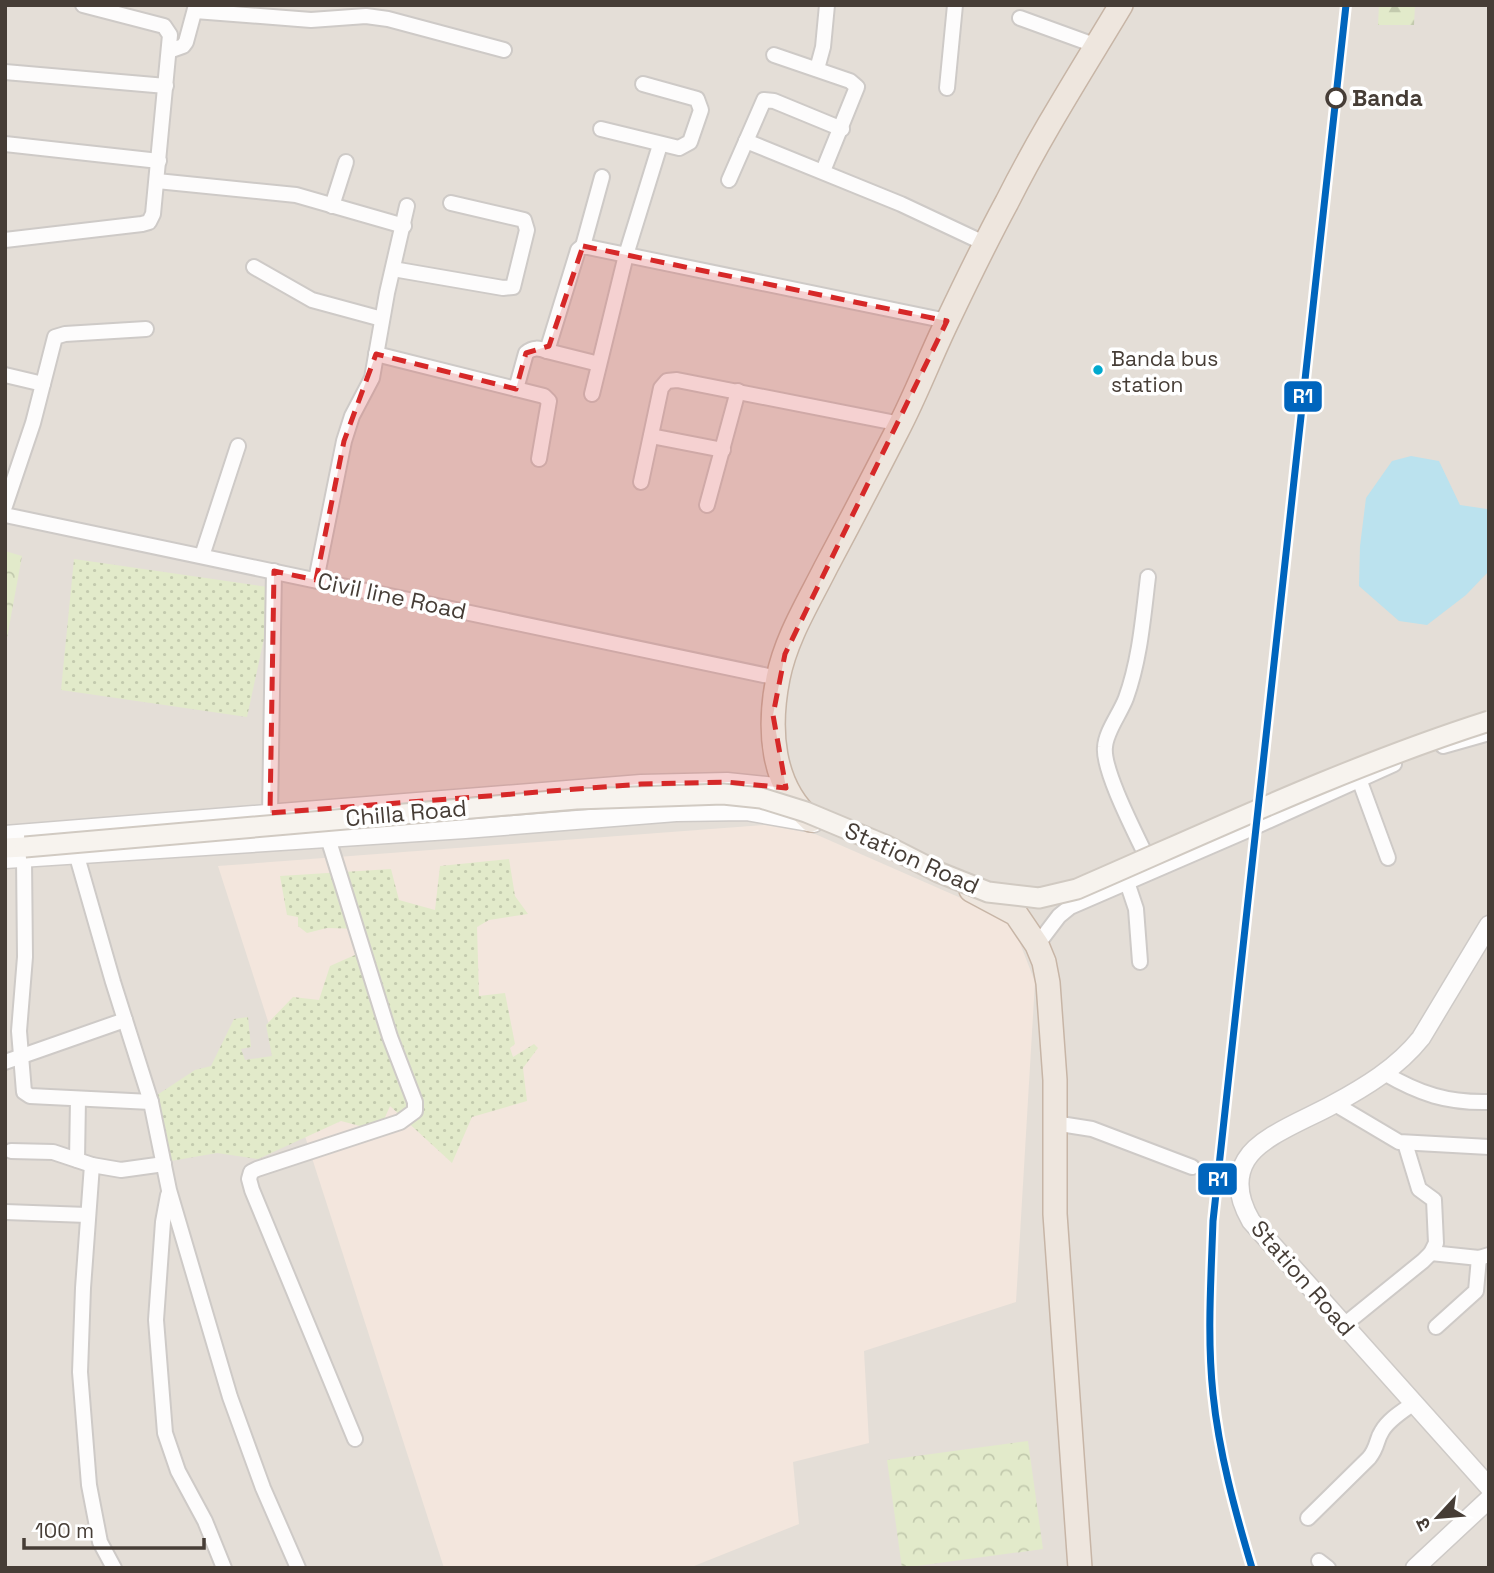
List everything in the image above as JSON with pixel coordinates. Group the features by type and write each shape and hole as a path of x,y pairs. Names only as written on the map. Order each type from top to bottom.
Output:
{"highway":[{"path":"1080,1568 1055,1214 1053,1026 1048,983 1037,945 1016,914 999,903 961,885 916,869 802,812 786,788 778,768 773,715 778,678 793,631 901,424 947,321 986,244 1058,108 1122,5"}],"main road":[{"name":"Station Road","path":"810,818 885,845 938,872 978,888 1002,895 1039,898 1077,889 1333,778 1420,743 1489,721"},
{"name":"Chilla Road","path":"5,848 25,853 627,796 723,794 761,798 810,818"}],"street":[{"path":"5,240 149,222 153,214 170,35 164,26 83,5"},
{"path":"817,69 823,47 827,5"},
{"path":"947,88 955,5"},
{"path":"169,51 183,47 195,8 311,20 366,16 504,50"},
{"path":"1020,18 1097,46"},
{"path":"774,55 850,81 857,88 823,171"},
{"path":"5,72 166,86"},
{"path":"601,129 679,148 690,142 701,110 697,99 643,83"},
{"path":"729,180 764,100 769,99 842,129"},
{"path":"746,141 823,171 986,244"},
{"path":"5,144 159,161"},
{"path":"592,394 626,255 660,145"},
{"path":"332,206 346,162"},
{"path":"547,351 578,250 583,246 602,177"},
{"path":"157,181 275,192 404,226"},
{"path":"393,269 503,288 513,287 527,230 524,220 451,203"},
{"path":"316,580 344,442 352,416 372,378 407,206"},
{"path":"583,246 947,321"},
{"path":"254,267 312,300 382,319"},
{"path":"5,506 33,423 55,337 146,328"},
{"path":"516,389 526,354 531,349 538,348 598,363"},
{"path":"376,354 544,396 549,401 539,459"},
{"path":"5,375 43,384"},
{"path":"641,482 661,388 667,381 677,380 738,391 901,424"},
{"path":"707,505 738,391"},
{"path":"651,436 723,450"},
{"path":"202,556 238,446"},
{"name":"Civil line Road","path":"5,515 778,678"},
{"path":"270,813 274,571"},
{"path":"1148,577 1139,650 1126,698 1104,749 1113,782 1153,871"},
{"path":"1308,781 1418,736 1489,711"},
{"path":"1037,945 1059,916 1070,907 1424,752 1489,733"},
{"path":"1359,779 1388,858"},
{"path":"5,835 641,784 727,782 786,788"},
{"path":"5,859 25,853 76,853 465,830 676,811 746,811 810,818"},
{"path":"328,838 390,1037 415,1102 415,1111 400,1122 257,1169 251,1172 249,1179 355,1439"},
{"path":"25,853 25,957 19,1031 24,1092 27,1095 151,1102"},
{"path":"76,853 151,1102 169,1190 230,1397 263,1488 298,1568"},
{"path":"1127,882 1137,917 1140,962"},
{"name":"Station Road","path":"1489,925 1421,1038 1407,1055 1335,1104 1268,1139 1255,1149 1247,1158 1241,1172 1240,1194 1251,1221 1489,1487"},
{"path":"5,1062 125,1020"},
{"path":"1384,1073 1413,1089 1452,1102 1489,1102"},
{"path":"77,1160 78,1099"},
{"path":"1335,1104 1386,1136 1405,1143 1489,1147"},
{"path":"1054,1123 1091,1129 1192,1167"},
{"path":"1345,1325 1431,1253 1436,1243 1434,1200 1419,1189 1405,1143"},
{"path":"11,1151 53,1152 92,1165 121,1170 164,1164"},
{"path":"92,1165 87,1215 80,1373 89,1485 100,1542 114,1568"},
{"path":"169,1190 163,1222 156,1320 165,1433 178,1471 205,1521 224,1568"},
{"path":"5,1212 87,1215"},
{"path":"1431,1253 1484,1257 1476,1291 1436,1327"},
{"path":"1308,1518 1369,1458 1377,1448 1380,1433 1389,1422 1414,1403"},
{"path":"1415,1568 1489,1500"}],"highlighted area":[{"path":"583,246 947,321 785,654 773,715 786,788 727,782 641,784 270,813 274,571 316,580 344,441 376,354 516,389 526,353 549,346"}],"shaded area":[{"path":"5,5 1489,5 1489,1568 5,1568"},
{"path":"790,823 1011,920 1035,982 1016,1302 864,1351 869,1443 793,1462 799,1524 689,1568 444,1568 218,866"}],"green space":[{"path":"1379,5 1415,5 1414,25 1378,25"},
{"path":"5,551 22,556 5,649"},
{"path":"74,559 275,588 247,717 61,690"},
{"path":"509,859 515,896 528,914 489,920 477,927 479,996 505,993 515,1044 510,1048 513,1057 534,1044 538,1048 523,1068 527,1101 472,1117 452,1163 390,1106 379,1131 341,1121 258,1159 217,1153 171,1161 154,1097 195,1070 211,1066 234,1019 248,1017 251,1047 241,1049 245,1060 272,1056 266,1025 293,997 319,1000 330,966 364,951 362,929 327,928 307,933 298,926 298,917 287,915 280,876 391,869 399,900 435,910 440,866"},
{"path":"1028,1441 1043,1549 902,1568 887,1460"}],"water":[{"path":"1411,456 1439,461 1460,505 1487,509 1489,512 1489,571 1466,595 1427,625 1399,621 1359,586 1360,546 1366,498 1392,461"}],"transit line":[{"name":"R1","path":"1252,1568 1228,1482 1213,1394 1210,1330 1213,1221 1346,5"}],"place":[{"name":"Banda","path":"1336,98"},
{"name":"Banda bus station","path":"1098,370"}]}
